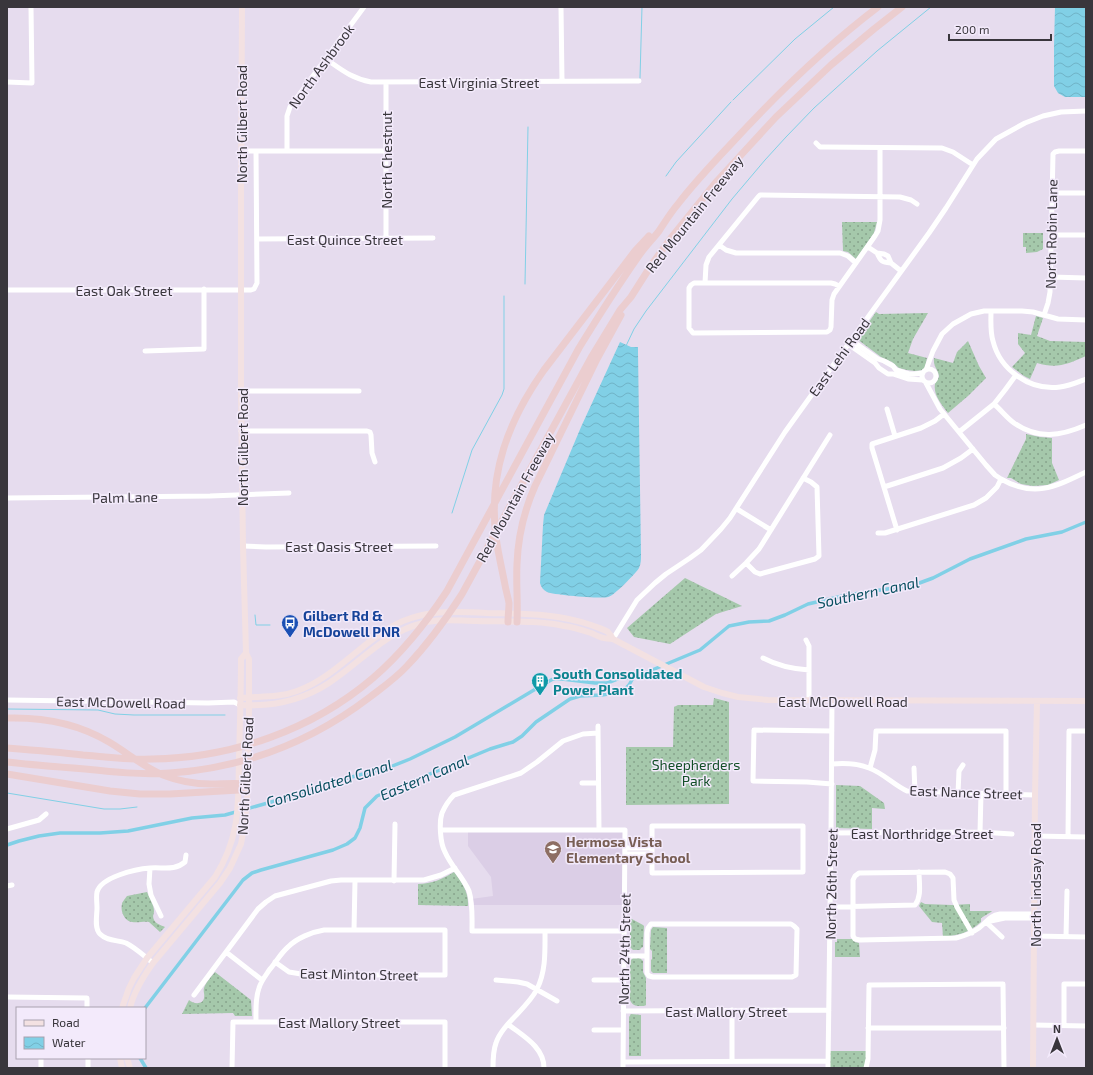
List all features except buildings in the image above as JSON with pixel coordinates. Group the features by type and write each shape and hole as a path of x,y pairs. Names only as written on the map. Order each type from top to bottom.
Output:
{"highway":[{"name":"Red Mountain Freeway","path":"7,748 140,759 164,759 204,755 264,740 298,727 340,703 373,678 413,638 428,619 447,590 546,408 595,322 639,255 658,232 677,204 762,109 821,54 878,7"},
{"name":"Red Mountain Freeway","path":"7,762 142,774 191,771 219,766 247,760 300,741 358,707 382,689 407,666 440,627 453,608 592,356 620,310 631,297 652,264 687,218 717,181 776,117 831,64 902,7"},
{"path":"508,622 509,604 496,538 495,511 496,483 512,424 530,390 564,343 631,257 677,204"},
{"path":"517,622 517,554 520,534 528,502 597,359 631,297"},
{"path":"7,718 41,719 83,730 108,741 147,768 164,776 190,782 239,786"},
{"path":"7,774 134,794 170,794 247,784"}],"main road":[{"name":"North Gilbert Road","path":"130,1007 137,988 145,974 226,874 241,844 247,801 249,659 246,653 241,431 242,7"},
{"name":"East McDowell Road","path":"240,698 281,695 303,689 326,676 387,630 413,617 433,613 476,612 544,614 569,618 590,625 608,632 614,640"},
{"name":"East McDowell Road","path":"237,704 249,706 289,701 311,693 330,682 382,642 401,630 425,622 442,620 544,623 565,626 592,633 605,639 614,640 704,687 738,697 757,700 1086,701"},
{"name":"North Gilbert Road","path":"122,1007 131,983 147,958 215,877 223,864 229,849 234,834 238,804 240,730 237,704 240,698 241,659 246,653"},
{"name":"North Lindsay Road","path":"1033,1068 1037,701"}],"street":[{"path":"7,82 32,83 31,7"},
{"name":"North Ashbrook","path":"287,151 286,122 290,107 364,7"},
{"path":"561,7 562,81"},
{"name":"East Virginia Street","path":"326,59 351,76 360,80 371,82 639,81"},
{"name":"North Chestnut","path":"386,82 386,238"},
{"name":"East Lehi Road","path":"614,640 637,600 666,574 701,550 722,529 737,509 785,432 946,208 977,159 996,139 1025,122 1055,113 1067,111 1086,111"},
{"path":"816,143 820,147 942,148 953,152 972,165"},
{"path":"839,286 831,283 694,283 689,288 689,328 693,333 827,332 830,330 832,300 834,294 868,247 879,226 881,196 880,148"},
{"path":"241,151 386,151"},
{"name":"North Gilbert Road","path":"241,290 252,290 257,283 256,151"},
{"name":"North Robin Lane","path":"1044,315 1050,298 1054,152 1086,152"},
{"path":"1052,193 1086,194"},
{"path":"705,283 706,265 709,257 760,196 904,197 917,204"},
{"path":"1051,235 1086,235"},
{"name":"East Quince Street","path":"256,239 433,238"},
{"path":"719,245 726,250 736,253 840,253 848,256 856,263"},
{"path":"868,247 877,253 883,262 891,263 901,271"},
{"path":"1051,277 1086,278"},
{"path":"145,351 204,349 204,289"},
{"name":"East Oak Street","path":"7,290 241,290"},
{"path":"1086,320 1058,319 1027,311 984,311 971,314 959,319 938,339 922,376 936,403 944,414 990,470 1001,479 1015,486 1037,489 1059,485 1086,472"},
{"path":"991,311 994,346 1003,363 1016,375 1030,384 1052,388 1068,386 1086,379"},
{"path":"850,342 893,366 896,370 914,374 933,370"},
{"path":"850,342 875,363 882,371 888,374 929,384 933,382"},
{"path":"930,357 936,376 933,382 932,394"},
{"path":"882,371 887,363"},
{"path":"959,432 994,404 1016,375"},
{"path":"241,391 359,390"},
{"path":"994,404 1015,424 1038,434 1058,434 1086,425"},
{"path":"887,409 895,436"},
{"path":"897,530 872,444 920,428 944,414"},
{"path":"241,431 367,431 370,432 372,453 375,462"},
{"path":"732,576 759,548 830,435"},
{"path":"884,487 943,468 973,449"},
{"path":"746,563 755,572 760,574 815,559 819,556 817,487 803,478"},
{"path":"878,533 897,530 974,505 986,498 997,487 1001,479"},
{"name":"Palm Lane","path":"7,498 210,496 289,493"},
{"path":"737,509 771,530"},
{"name":"East Oasis Street","path":"243,546 436,546"},
{"path":"806,640 809,646 808,700"},
{"path":"763,658 792,669 809,670"},
{"name":"East McDowell Road","path":"7,700 237,704"},
{"name":"North 26th Street","path":"828,1068 832,833 832,700"},
{"path":"441,830 599,830 598,726"},
{"path":"832,731 754,730 753,781 832,784"},
{"path":"870,768 875,750 876,731 1006,731 1006,794"},
{"path":"1068,837 1069,731 1086,731"},
{"path":"598,733 583,734 563,740 537,762 521,773 454,795 445,806 442,814 442,844 444,852 466,885 471,899 472,931 624,931"},
{"name":"East Nance Street","path":"832,764 850,763 870,768 907,791 1035,795"},
{"path":"958,793 959,771 962,765"},
{"path":"914,768 915,792"},
{"path":"582,783 598,783"},
{"path":"980,832 981,794"},
{"path":"7,829 39,820 46,814"},
{"path":"394,880 395,824"},
{"path":"652,826 803,826 803,872 652,873 652,851 652,826"},
{"name":"North 24th Street","path":"599,830 625,830 623,1068"},
{"name":"East Northridge Street","path":"832,833 980,832 1012,834"},
{"path":"1035,836 1086,837"},
{"path":"625,851 652,851"},
{"path":"153,963 126,944 102,936 98,932 97,893 105,882 125,873 150,868 180,867 185,862 186,855"},
{"path":"150,868 149,884 151,895 161,916"},
{"path":"194,995 258,910 266,902 276,896 331,881 424,880 441,875 455,868"},
{"path":"830,907 915,905 919,896 919,872"},
{"path":"972,933 954,900 953,878 950,874 945,872 859,873 853,880 853,936 855,939 860,940 947,939 972,933 986,922 1005,918 1035,916"},
{"path":"256,1022 257,996 259,987 262,980 288,947 315,931 354,930 355,881"},
{"path":"1066,937 1067,891"},
{"path":"986,922 1002,937"},
{"path":"651,924 791,924 797,929 796,974 792,976 653,977 649,976 647,972 647,956 647,933 651,924"},
{"name":"East Minton Street","path":"276,962 289,972 307,975 445,975 445,930 354,930"},
{"path":"493,1068 495,1038 509,1025 531,999 542,977 544,967 545,931"},
{"path":"1034,936 1086,937"},
{"path":"226,952 262,980"},
{"path":"624,956 647,956"},
{"path":"496,980 518,982 537,989 557,1001"},
{"path":"594,980 624,980"},
{"path":"866,1068 868,1059 868,985 1003,984 1004,1068"},
{"path":"1064,1025 1064,984 1086,984"},
{"path":"7,997 87,998 87,1007"},
{"path":"732,1010 732,1061"},
{"name":"East Mallory Street","path":"624,1011 829,1010"},
{"name":"East Mallory Street","path":"232,1068 233,1022 445,1022 445,1068"},
{"path":"509,1025 541,1054 544,1061 544,1068"},
{"path":"1034,1025 1086,1026"},
{"path":"868,1028 1004,1028"},
{"path":"594,1030 623,1030"},
{"path":"623,1062 828,1061"}],"shaded area":[{"name":"Hermosa Vista Elementary School","path":"468,830 625,830 625,905 471,905 471,899 493,896 491,877 468,846"}],"green space":[{"path":"842,222 877,222 874,233 856,259 848,252 843,251"},
{"path":"1023,233 1043,233 1043,249 1037,252 1026,253 1026,247 1023,247"},
{"path":"876,312 879,314 928,313 913,339 908,353 927,358 923,370 915,371 899,368 857,339"},
{"path":"1036,316 1043,318 1037,336 1050,341 1086,342 1086,356 1057,366 1037,363 1030,379 1012,367 1025,353 1018,344 1018,333 1031,335"},
{"path":"968,341 986,378 948,413 938,400 935,392 935,384 939,376 934,364 934,358 953,363 957,352"},
{"path":"1026,434 1052,438 1052,463 1059,480 1048,485 1033,486 1021,484 1011,478 1007,478 1026,439"},
{"path":"685,578 742,606 716,614 670,644 634,637 627,628"},
{"name":"Sheepherders Park","path":"714,698 729,702 729,804 626,805 626,747 673,747 674,707 678,705 713,705"},
{"path":"836,785 860,786 884,803 885,809 872,808 872,829 836,828"},
{"path":"454,872 464,888 468,906 418,905 418,884 437,881"},
{"path":"147,892 153,906 154,920 165,927 160,932 149,922 134,922 127,920 122,913 122,903 127,896"},
{"path":"921,902 925,904 970,904 970,911 992,911 981,918 981,922 972,929 959,934 943,937 942,923 932,922 919,906"},
{"path":"630,918 644,926 643,947 640,950 633,950 630,947"},
{"path":"653,927 667,928 667,973 653,973 651,971 652,951 650,949 651,930"},
{"path":"837,939 853,939 855,942 859,943 860,957 835,957 835,942 837,942"},
{"path":"633,958 640,958 643,961 643,972 646,978 646,1005 644,1006 634,1005 630,1000 630,961"},
{"path":"215,972 251,1000 252,1016 235,1016 233,1013 182,1014 189,1000 198,1003 202,1002 205,986"},
{"path":"631,1014 641,1015 641,1056 629,1056 629,1017"},
{"path":"828,1051 868,1051 866,1068 828,1068"}],"water":[{"path":"1055,7 1086,7 1086,97 1065,97 1058,93 1054,86"},
{"path":"620,342 631,347 638,347 640,565 637,571 625,584 608,597 578,596 547,592 542,588 540,583 544,515 581,427"}],"waterway":[{"path":"640,78 642,7"},
{"path":"733,100 795,39 834,7"},
{"path":"626,346 634,329 646,311 732,199 765,160 814,108 877,51 931,7"},
{"path":"666,176 676,162 731,102"},
{"path":"525,284 528,127"},
{"path":"452,513 472,450 504,389 504,296"},
{"name":"Consolidated Canal","path":"7,845 39,836 60,833 128,831 192,818 225,815 296,795 325,784 390,767 455,737 553,679 607,683 620,678 633,678 700,650 729,626 749,622 769,621 808,604 847,595 914,585 933,578 970,559 1026,539 1062,532 1086,522"},
{"path":"255,615 256,625 270,625"},
{"name":"Eastern Canal","path":"146,1007 243,880 252,873 333,850 347,844 355,838 360,828 365,808 377,796 490,749 513,742 522,736 536,722 570,699 580,696 614,693 625,689 633,678"},
{"path":"7,709 98,710 115,714 134,715 225,715"},
{"path":"7,793 104,809 137,807"},
{"name":"Eastern Canal","path":"141,1059 146,1068"}],"place":[{"name":"Gilbert Rd & McDowell PNR","path":"290,638"},
{"name":"South Consolidated Power Plant","path":"540,696"},
{"name":"Hermosa Vista Elementary School","path":"553,864"}],"water label":[{"name":"Southern Canal","path":"868,592"}]}
